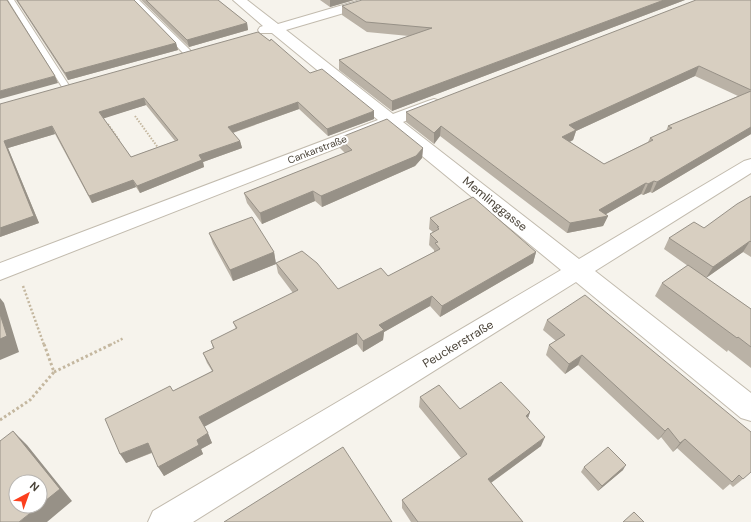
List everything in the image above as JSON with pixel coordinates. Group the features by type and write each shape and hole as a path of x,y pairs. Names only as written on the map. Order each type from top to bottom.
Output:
{"street":[{"name":"Memlinggasse","path":"239,0 751,409"},
{"path":"252,34 374,0"},
{"path":"172,57 202,48"},
{"path":"51,91 81,83"},
{"name":"Cankarstraße","path":"8,269 450,98"},
{"name":"Peuckerstraße","path":"164,522 751,165"}],"lane":[{"path":"11,0 66,87"},
{"path":"135,0 187,52"}],"path":[{"path":"135,116 161,153"},
{"path":"108,124 121,143"},
{"path":"8,269 54,372"},
{"path":"0,420 30,400 54,372 124,338"}],"building":[{"path":"0,0 7,0 55,76 0,91"},
{"path":"17,0 134,0 176,43 65,73"},
{"path":"146,0 218,0 247,23 187,40"},
{"path":"362,0 664,0 392,101 339,60 432,28 366,22 342,6"},
{"path":"696,0 751,0 751,90 699,66 569,125 576,130 562,137 604,164 653,140 650,138 672,128 668,126 751,91 751,127 657,182 654,181 648,184 646,183 599,210 608,216 570,223 441,126 434,133 406,112"},
{"path":"258,32 270,41 271,39 310,73 322,69 374,111 327,129 298,102 228,127 240,141 199,155 202,160 137,186 133,180 89,196 52,126 4,141 34,216 0,228 0,104","holes":["144,98 178,140 131,157 99,112"]},
{"path":"387,119 423,148 416,156 321,196 313,191 260,213 244,193 352,150 339,138"},
{"path":"751,196 751,242 750,241 713,267 669,238 694,222 704,228 737,204"},
{"path":"473,197 536,252 442,306 432,296 379,325 384,330 363,341 357,333 199,417 208,433 197,440 199,445 158,467 148,443 120,454 105,419 170,386 173,391 213,371 203,353 214,348 211,341 237,328 233,322 298,290 276,263 302,251 317,263 338,289 381,268 388,276 440,249 435,243 438,242 430,234 439,229 437,227 439,227 430,218"},
{"path":"252,217 274,252 230,270 209,233"},
{"path":"688,265 751,309 751,347 662,283"},
{"path":"585,295 751,432 751,472 743,479 739,475 732,482 685,439 680,443 668,428 665,431 582,355 569,364 549,345 565,335 547,320"},
{"path":"0,314 7,336 0,339"},
{"path":"501,382 530,412 526,416 545,437 488,479 523,522 418,522 402,500 467,454 420,397 439,385 460,409"},
{"path":"13,431 48,474 8,474 8,514 29,514 19,522 0,522 0,441"},
{"path":"343,447 392,522 224,522"},
{"path":"608,447 626,465 602,486 584,467"},
{"path":"48,474 60,489 48,499"},
{"path":"634,512 644,522 623,522"}]}
